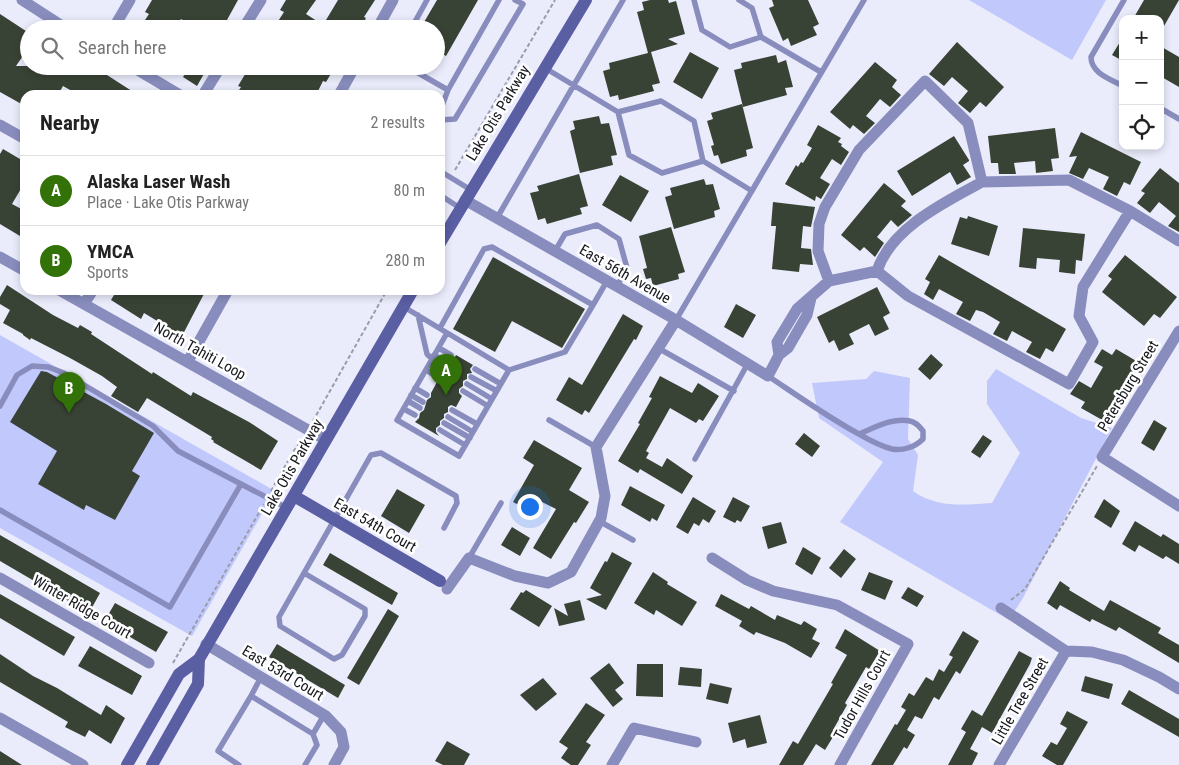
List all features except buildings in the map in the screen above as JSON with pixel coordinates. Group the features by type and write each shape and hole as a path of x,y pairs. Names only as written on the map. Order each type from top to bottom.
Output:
{"main road":[{"name":"Lake Otis Parkway","path":"445,234 586,0"},
{"name":"Lake Otis Parkway","path":"152,765 198,684 199,659 206,644 410,295"},
{"name":"East 54th Court","path":"294,496 443,585"},
{"name":"Lake Otis Parkway","path":"127,765 179,674 199,659"}],"street":[{"path":"22,0 53,20"},
{"path":"118,20 130,0"},
{"path":"249,20 261,0"},
{"path":"382,20 393,0"},
{"path":"146,75 172,90"},
{"path":"207,90 216,75"},
{"path":"342,90 350,75"},
{"path":"828,281 818,251 819,224 825,207 859,150 925,81 968,123 982,182"},
{"path":"0,125 20,136"},
{"path":"877,271 880,262 898,239 928,211 982,182 1069,180 1130,211 1179,241"},
{"name":"East 56th Avenue","path":"465,199 676,320 747,365 768,376"},
{"path":"877,271 908,296 1069,384 1093,342 1079,316 1083,287 1130,211"},
{"path":"0,257 20,268"},
{"path":"768,376 779,355 788,348 807,316 811,298 828,281 877,271"},
{"name":"North Tahiti Loop","path":"68,295 326,440"},
{"path":"84,304 90,295"},
{"path":"188,361 225,295"},
{"path":"443,585 469,558 515,576 548,583 571,572 600,521 605,496 596,447 676,320"},
{"name":"Petersburg Street","path":"1102,456 1179,331"},
{"path":"1102,456 1179,506"},
{"name":"Tudor Hills Court","path":"712,558 747,580 773,591 837,605 908,644 840,765"},
{"name":"Winter Ridge Court","path":"0,578 149,663"},
{"path":"1001,608 1066,652 1092,652 1122,660 1160,677 1179,689"},
{"name":"East 53rd Court","path":"206,644 324,715 340,732 344,747 334,765"},
{"name":"Little Tree Street","path":"999,765 1066,652"},
{"path":"0,718 83,765"},
{"path":"612,765 634,728 696,742"}],"lane":[{"path":"416,20 428,0"},
{"path":"445,98 499,0"},
{"path":"445,120 455,119 523,4 515,0"},
{"path":"497,218 624,0"},
{"path":"694,0 702,30 730,47 761,37"},
{"path":"738,0 752,8 761,37 821,72"},
{"path":"676,320 864,0"},
{"path":"1119,84 1096,71 1091,64 1091,57 1124,0"},
{"path":"544,68 618,112 629,154 662,174 703,161"},
{"path":"422,75 448,90"},
{"path":"618,112 661,101 694,121 703,161 752,191"},
{"path":"1164,110 1179,118"},
{"path":"445,174 451,177 465,199"},
{"path":"445,196 465,199"},
{"path":"447,333 397,420 459,456 509,370 565,352 593,305 627,268 619,239 597,225 565,234 555,251"},
{"path":"440,328 484,250 492,247 593,305"},
{"path":"403,306 509,370"},
{"path":"418,315 427,354 442,370"},
{"path":"439,348 450,354"},
{"path":"658,348 734,391"},
{"path":"432,359 447,363"},
{"path":"695,459 747,365"},
{"path":"0,406 17,375 32,366 48,366 64,373 153,426 178,451 287,508"},
{"path":"476,369 501,384"},
{"path":"426,370 438,376"},
{"path":"768,376 859,434 870,441 892,449 906,449 918,445 923,439 923,430 917,424 910,421 885,423 859,434"},
{"path":"471,377 497,391"},
{"path":"467,384 492,399"},
{"path":"415,388 427,395"},
{"path":"463,391 488,406"},
{"path":"411,395 423,402"},
{"path":"408,401 420,408"},
{"path":"404,408 415,415"},
{"path":"452,410 477,424"},
{"path":"448,417 473,432"},
{"path":"549,420 596,447"},
{"path":"444,423 470,438"},
{"path":"440,430 465,445"},
{"path":"304,573 365,608 365,616 342,656 334,658 280,626 279,617 371,455 381,453 456,496 457,503 444,528"},
{"path":"0,510 170,607 241,484"},
{"path":"469,558 501,503"},
{"path":"600,521 633,540"},
{"path":"239,765 218,751 261,677"},
{"path":"251,696 314,734"},
{"path":"305,765 317,745 314,734 324,715"}],"path":[{"path":"451,177 555,0"},
{"path":"171,667 384,295"},
{"path":"1001,608 1025,589 1102,456"}],"shaded area":[{"path":"969,0 1106,0 1072,60"},
{"path":"0,335 275,491 192,636 0,528"},
{"path":"996,369 1081,418 1112,428 1023,598 1009,620 840,522 883,462 819,418 812,383 866,379 874,371 910,378 908,439 918,455 913,491 941,503 961,505 992,503 1020,453 987,404 987,381"}],"place":[{"name":"Alaska Laser Wash","path":"446,395"},
{"name":"YMCA","path":"69,413"}]}
